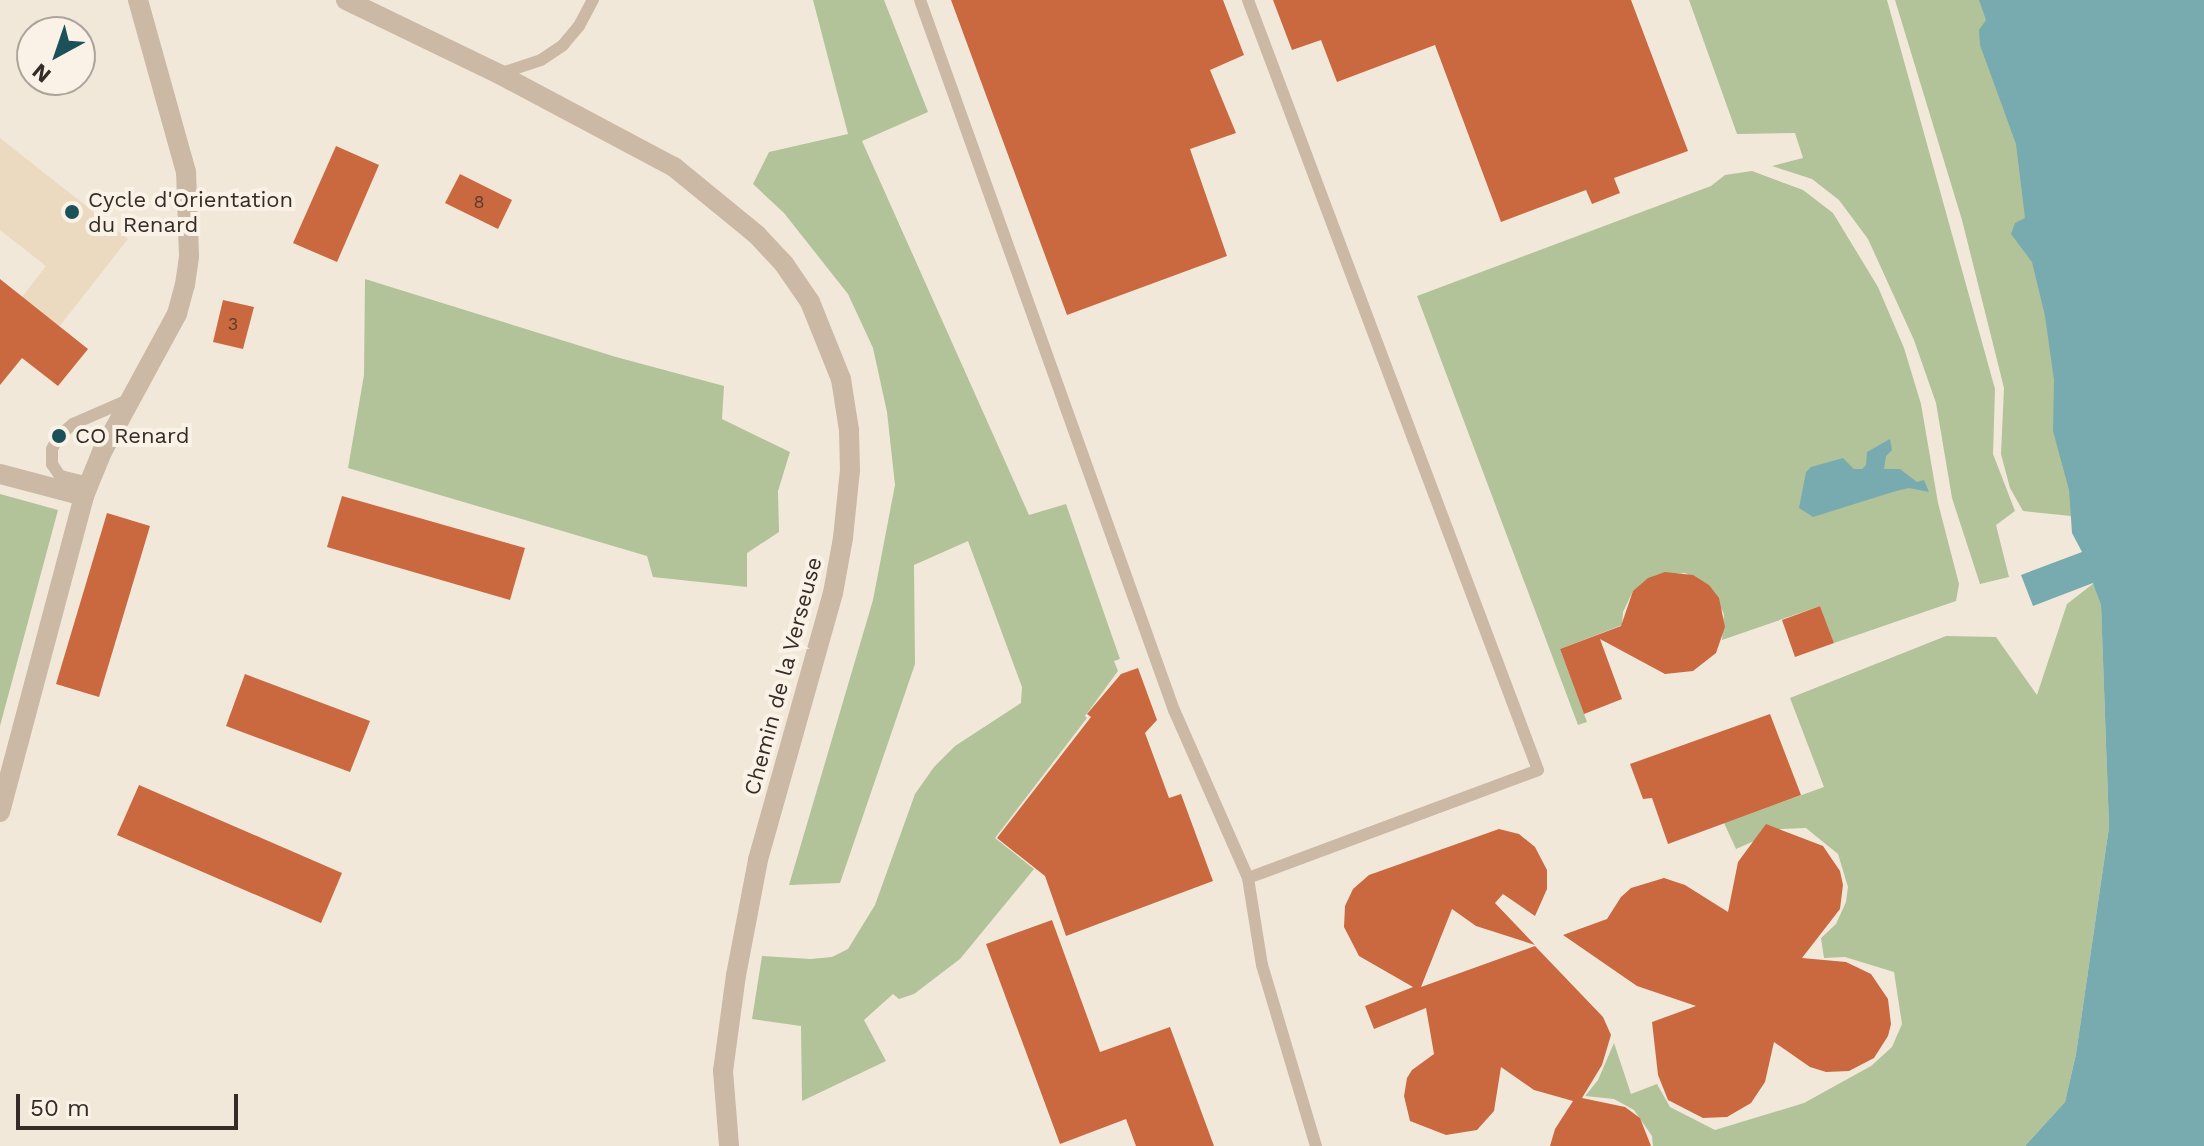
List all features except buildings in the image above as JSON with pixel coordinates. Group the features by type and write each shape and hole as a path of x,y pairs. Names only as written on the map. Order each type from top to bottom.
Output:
{"street":[{"path":"0,812 86,489 177,314 189,256 186,172 138,0"},
{"name":"Chemin de la Verseuse","path":"346,0 499,74 674,167 757,235 784,264 810,302 841,379 849,430 850,470 843,538 833,593 758,860 736,975 723,1071 729,1146"},
{"path":"0,474 86,489"}],"lane":[{"path":"499,74 541,60 563,45 579,26 593,0"},
{"path":"920,0 1174,710 1248,878 1262,965 1316,1146"},
{"path":"1248,0 1538,770 1248,878"},
{"path":"86,489 60,476 52,464 52,449 59,436 73,424 133,397"}],"green space":[{"path":"813,0 884,0 928,112 862,141 1029,515 1066,504 1120,659 1114,661 1118,671 1085,716 1087,718 995,838 1034,869 960,959 914,994 899,999 893,994 864,1020 886,1061 802,1101 801,1026 752,1019 762,956 811,959 832,957 848,949 875,905 915,794 934,767 955,746 1021,703 1022,687 968,541 914,565 915,664 840,883 789,885 873,600 895,485 887,412 873,348 848,294 784,213 753,184 769,152 848,134"},
{"path":"1689,0 1887,0 1995,389 1993,454 2015,511 1996,525 2009,577 1980,584 1952,498 1936,403 1914,340 1868,239 1839,200 1812,179 1772,166 1803,158 1795,133 1737,134"},
{"path":"1895,0 2025,0 2056,228 2072,533 2071,516 2023,511 2010,488 2001,454 2004,388 1962,220"},
{"path":"1752,171 1803,190 1833,213 1878,287 1904,348 1921,404 1938,503 1959,584 1956,601 1834,643 1820,606 1722,640 1724,614 1709,585 1685,573 1656,575 1633,591 1623,612 1622,625 1560,649 1587,722 1578,725 1417,296 1711,186 1725,175"},
{"path":"365,279 616,357 724,386 722,419 790,452 778,491 779,532 747,553 747,587 653,577 647,556 348,468 364,375"},
{"path":"0,494 58,510 0,726"},
{"path":"2094,583 2101,604 2109,827 2076,1054 2065,1102 2025,1146 1653,1146 1652,1136 1634,1110 1614,1099 1585,1096 1598,1080 1614,1043 1631,1094 1657,1084 1670,1107 1715,1130 1804,1103 1871,1066 1892,1047 1902,1024 1894,972 1845,957 1824,958 1821,938 1836,924 1846,902 1848,887 1838,854 1806,828 1781,829 1736,849 1724,823 1824,787 1790,698 1946,636 1996,637 2037,695 2067,604"}],"shaded area":[{"path":"0,138 128,239 59,327 22,297 46,266 0,230"}],"water":[{"path":"1979,0 2204,0 2204,1146 2025,1146 2065,1102 2076,1054 2109,827 2101,605 2093,583 2033,606 2021,575 2082,552 2072,533 2069,490 2053,431 2054,380 2045,316 2032,262 2011,234 2015,223 2025,218 2016,144 1980,45 1979,30 1986,20"},
{"path":"1890,439 1892,450 1886,456 1884,469 1900,469 1917,482 1924,480 1929,492 1909,488 1813,517 1799,508 1806,472 1811,467 1843,458 1854,469 1862,469 1866,465 1867,452"}],"place":[{"name":"Cycle d'Orientation du Renard","path":"72,212"},
{"name":"CO Renard","path":"59,436"}]}
